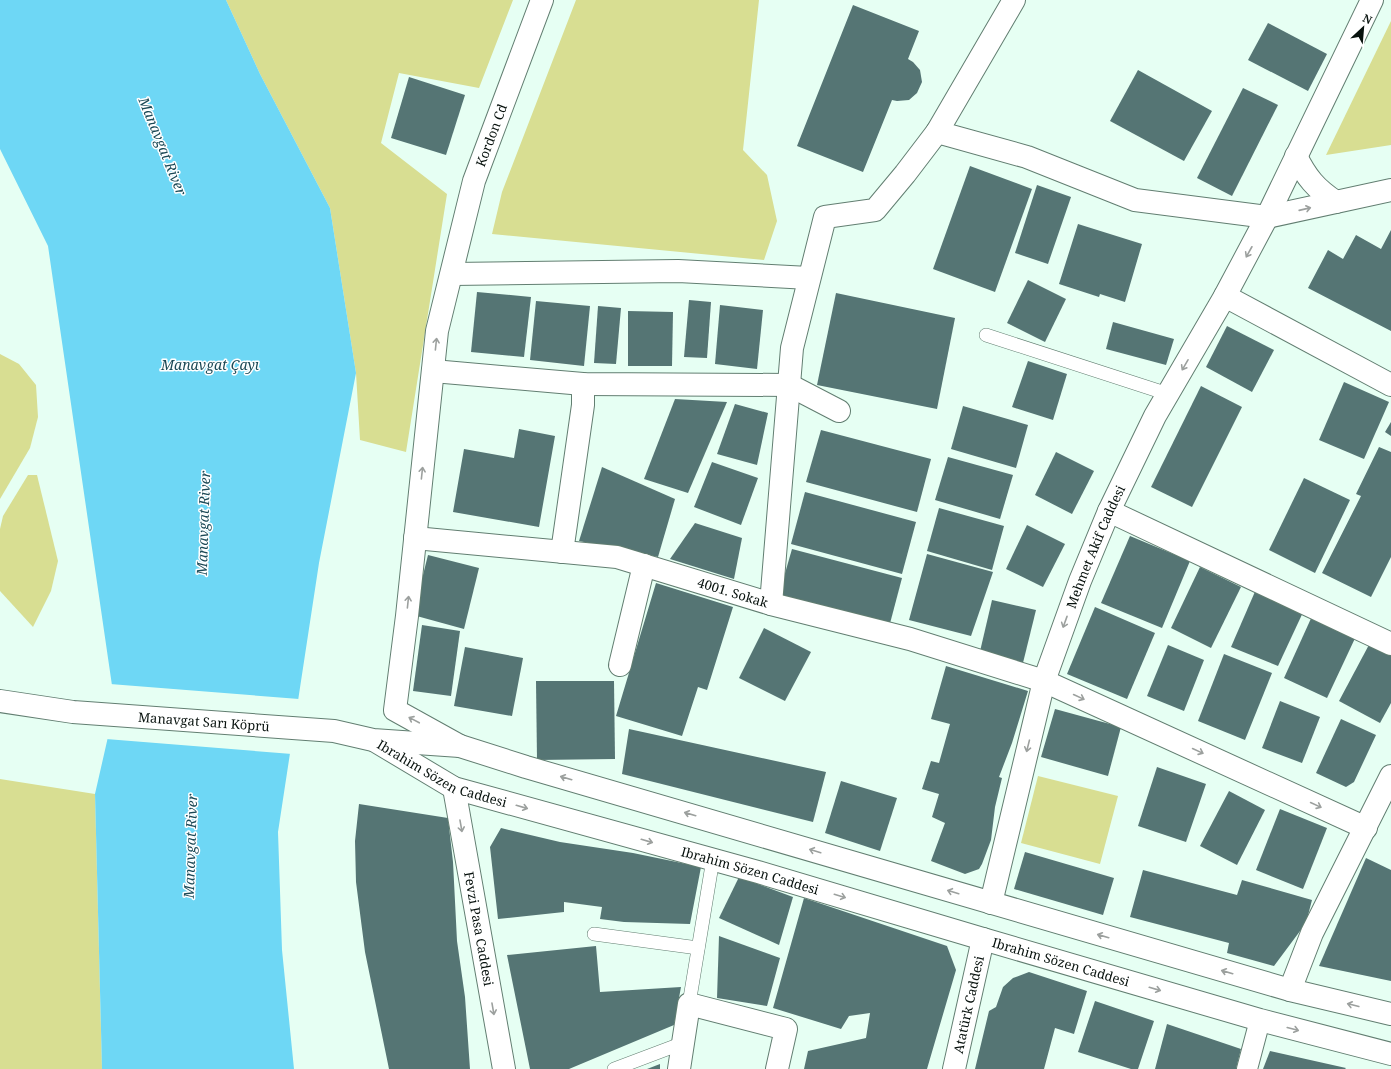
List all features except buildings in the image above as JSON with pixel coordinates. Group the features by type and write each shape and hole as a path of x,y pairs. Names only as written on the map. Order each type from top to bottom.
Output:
{"street":[{"name":"Kordon Cd","path":"460,746 395,710 437,331 474,181 542,0"},
{"path":"771,604 792,348 825,217 875,210 937,132 1014,0"},
{"name":"Mehmet Akif Caddesi","path":"990,903 1044,681 1080,581 1109,511 1155,416 1225,296 1267,217 1372,0"},
{"path":"937,132 1028,157 1135,200 1267,217 1391,190"},
{"path":"1296,156 1312,183 1322,193 1336,202"},
{"path":"452,274 678,271 810,278"},
{"path":"1225,296 1391,385"},
{"path":"433,371 583,384 789,385 839,411"},
{"path":"562,552 583,405 583,384"},
{"path":"1109,511 1391,644"},
{"name":"4001. Sokak","path":"415,538 617,557 771,604 910,639 1044,681 1366,828"},
{"path":"620,665 644,565"},
{"name":"Manavgat Sarı Köprü","path":"0,701 74,712 334,731 373,740"},
{"name":"Ibrahim Sözen Caddesi","path":"373,740 460,746 526,767 1290,990 1391,1014"},
{"name":"Ibrahim Sözen Caddesi","path":"373,740 454,788 713,859 1260,1020 1391,1054"},
{"path":"1290,990 1312,933 1391,776"},
{"name":"Fevzi Pasa Caddesi","path":"454,788 504,1069"},
{"name":"Atatürk Caddesi","path":"954,1069 983,939"},
{"path":"679,1069 689,1004 786,1029 777,1069"},
{"path":"1247,1069 1260,1020"}],"lane":[{"path":"986,335 1168,394"},
{"path":"689,1004 713,859"},
{"path":"594,934 698,948"},
{"path":"614,1069 683,1043"}],"green space":[{"path":"226,0 513,0 479,88 399,73 381,143 447,194 406,452 360,440 356,373 330,208 260,74"},
{"path":"576,0 759,0 743,150 767,175 777,221 764,260 492,234 502,192"},
{"path":"1391,21 1391,145 1326,155"},
{"path":"0,354 19,364 36,385 38,417 30,448 0,499"},
{"path":"28,475 37,475 58,561 51,591 33,627 0,591 0,529 3,516"},
{"path":"1038,776 1118,796 1100,864 1021,843"},
{"path":"0,779 95,794 102,1069 0,1069"}],"water":[{"name":"Manavgat Çayı","path":"0,0 226,0 260,74 330,208 356,373 319,563 278,832 282,950 294,1069 102,1069 95,794 115,706 48,246 0,149"}],"pier":[{"path":"110,684 299,699 292,754 106,739 113,706"}],"water label":[{"name":"Manavgat River","path":"163,146"},
{"name":"Manavgat River","path":"203,523"},
{"name":"Manavgat River","path":"190,846"}]}
